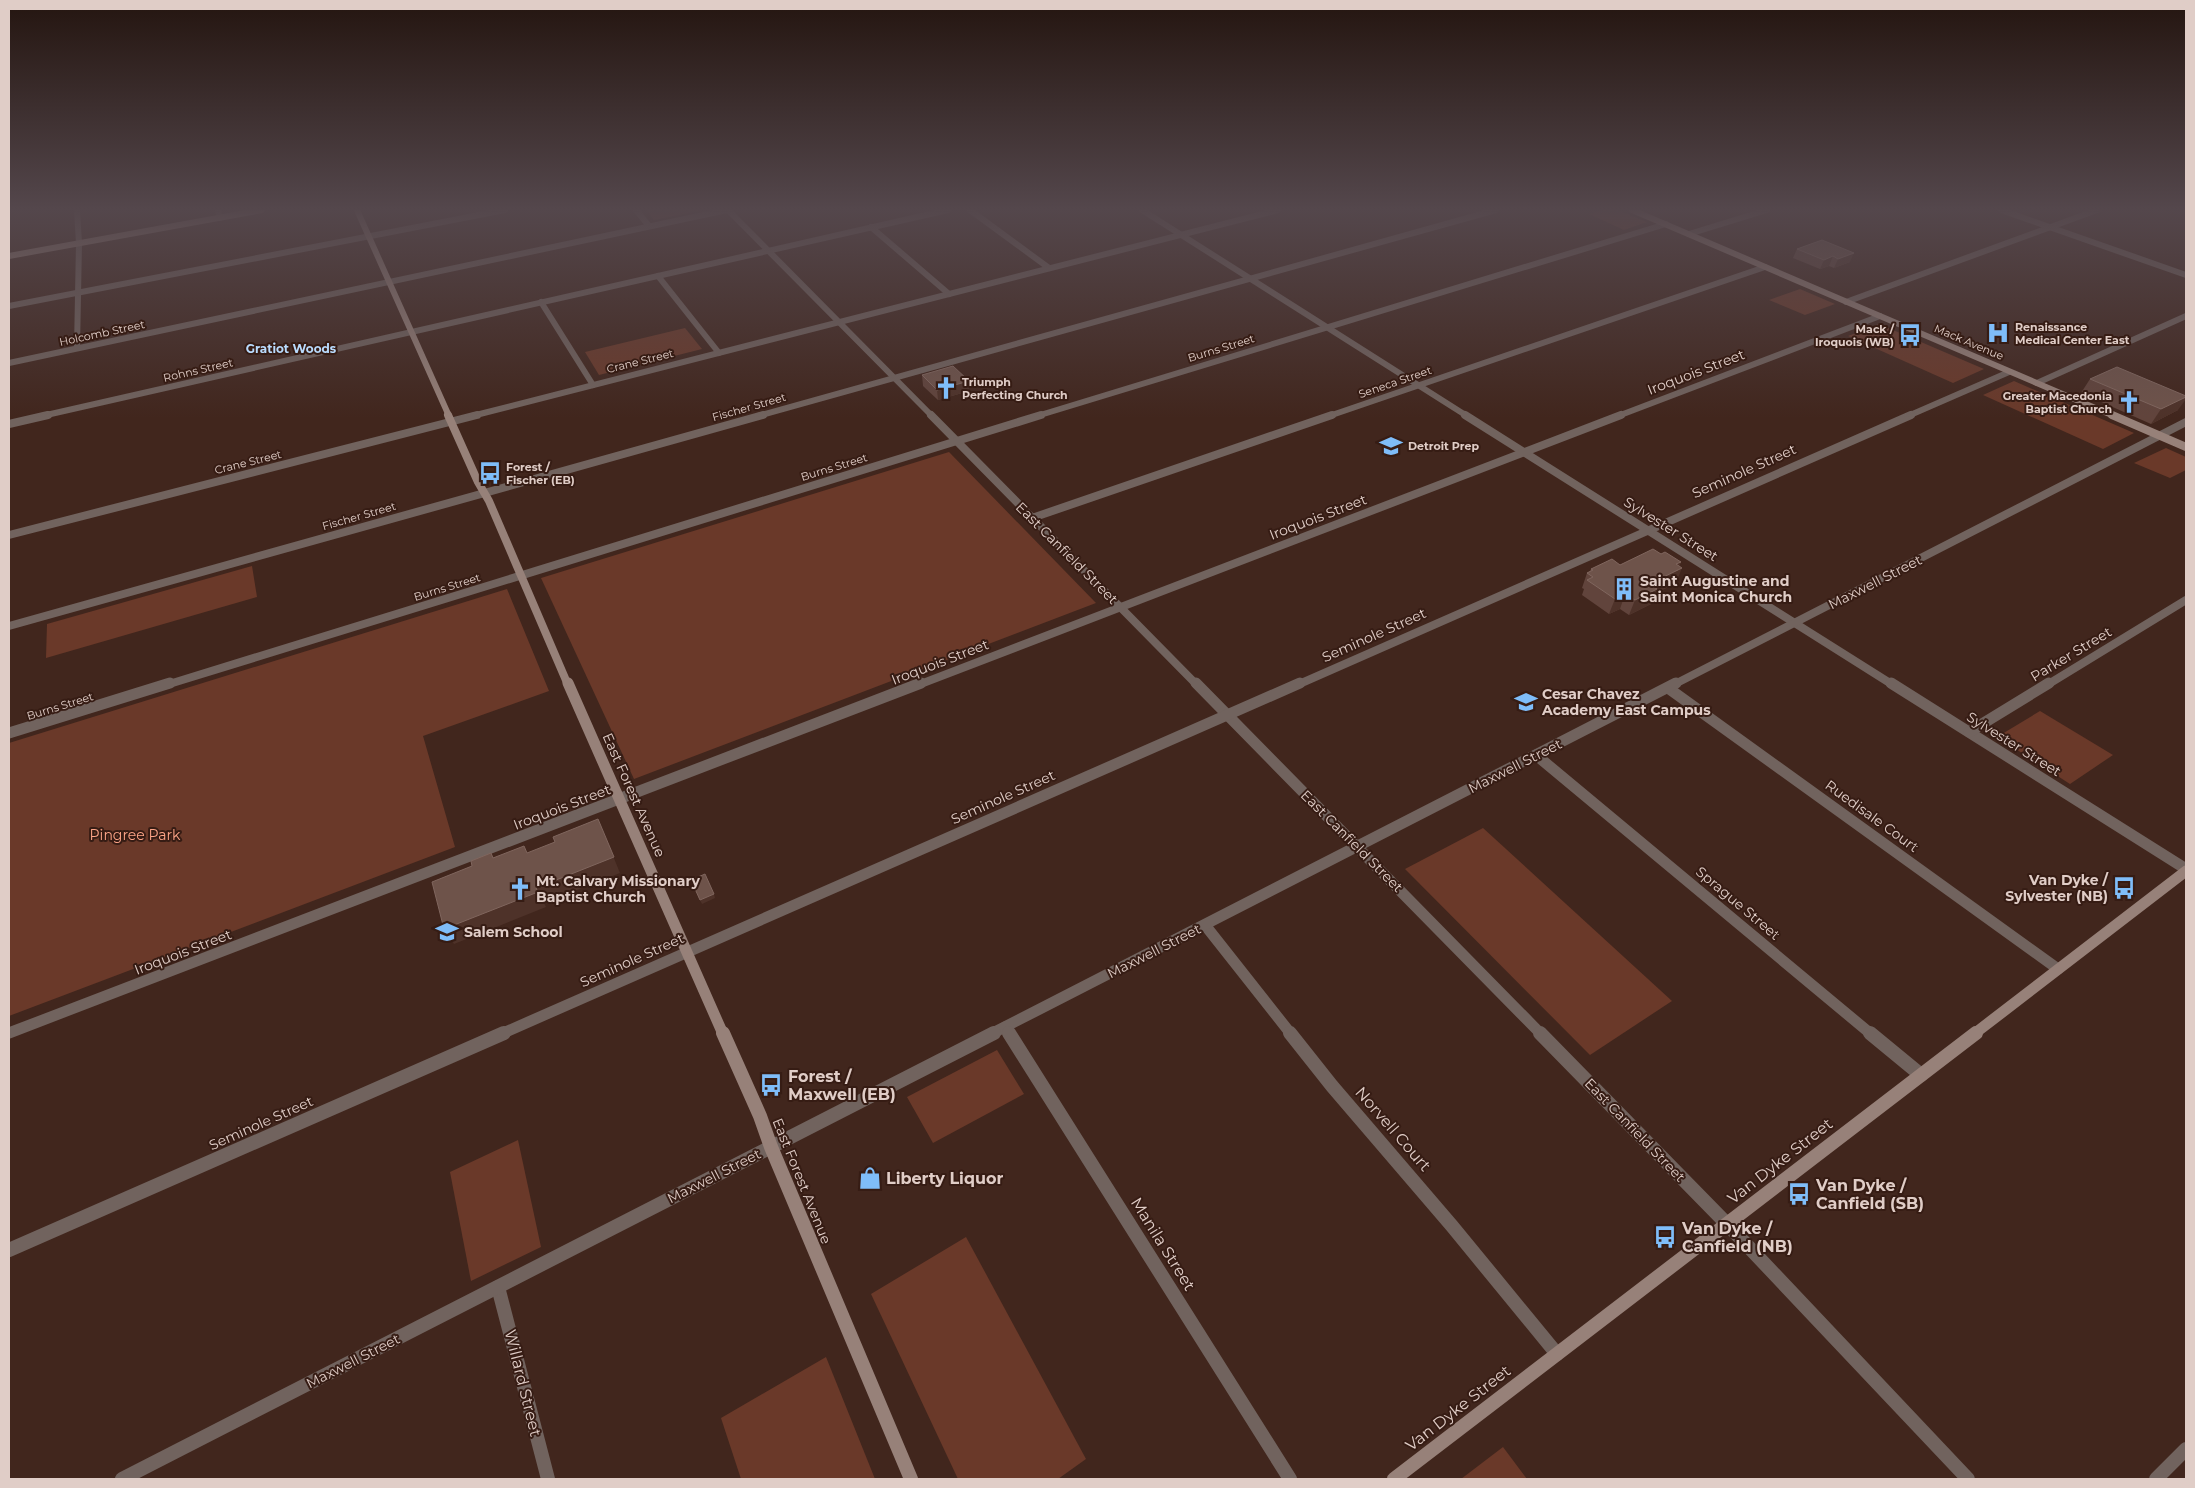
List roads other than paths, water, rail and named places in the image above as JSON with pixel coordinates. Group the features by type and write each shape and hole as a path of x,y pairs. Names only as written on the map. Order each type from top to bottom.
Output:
{"main road":[{"name":"Mack Avenue","path":"1794,279 2186,448"},
{"name":"East Forest Avenue","path":"390,282 757,1110 911,1479"},
{"name":"Van Dyke Street","path":"1394,1479 2186,870"}],"street":[{"path":"77,348 78,279"},
{"path":"9,306 147,279"},
{"name":"Holcomb Street","path":"9,363 402,279"},
{"name":"Rohns Street","path":"9,424 643,279"},
{"path":"661,279 720,353"},
{"name":"East Canfield Street","path":"796,279 1228,715 1727,1224 1968,1479"},
{"path":"932,279 949,294"},
{"name":"Crane Street","path":"9,535 1005,279"},
{"name":"Fischer Street","path":"9,626 1247,279"},
{"name":"Sylvester Street","path":"1250,279 2186,870"},
{"name":"Burns Street","path":"9,733 1485,279"},
{"name":"Seneca Street","path":"1032,518 1729,279"},
{"path":"1846,302 1907,279"},
{"path":"541,302 593,385"},
{"name":"Iroquois Street","path":"9,1033 1880,316"},
{"path":"2036,384 2186,316"},
{"name":"Seminole Street","path":"9,1250 2009,372"},
{"name":"Maxwell Street","path":"122,1479 2186,422"},
{"name":"Parker Street","path":"1969,732 2186,600"},
{"name":"Ruedisale Court","path":"1668,688 2058,969"},
{"name":"Sprague Street","path":"1536,755 1921,1075"},
{"name":"Norvell Court","path":"1205,925 1332,1086 1452,1226 1557,1354"},
{"name":"Manila Street","path":"1005,1027 1290,1479"},
{"name":"Willard Street","path":"498,1287 548,1479"},
{"path":"2156,1479 2186,1449"}],"place":[{"name":"Renaissance Medical Center East","path":"1998,333"},
{"name":"Mack / Iroquois (WB)","path":"1910,335"},
{"name":"Triumph Perfecting Church","path":"946,388"},
{"name":"Greater Macedonia Baptist Church","path":"2129,402"},
{"name":"Detroit Prep","path":"1391,446"},
{"name":"Forest / Fischer (EB)","path":"490,473"},
{"name":"Saint Augustine and Saint Monica Church","path":"1624,589"},
{"name":"Cesar Chavez Academy East Campus","path":"1526,702"},
{"name":"Van Dyke / Sylvester (NB)","path":"2124,888"},
{"name":"Mt. Calvary Missionary Baptist Church","path":"520,889"},
{"name":"Salem School","path":"447,932"},
{"name":"Forest / Maxwell (EB)","path":"771,1085"},
{"name":"Liberty Liquor","path":"870,1178"},
{"name":"Van Dyke / Canfield (SB)","path":"1799,1194"},
{"name":"Van Dyke / Canfield (NB)","path":"1665,1237"}],"district":[{"name":"Gratiot Woods","path":"291,348"}],"park label":[{"name":"Pingree Park","path":"135,835"}]}
